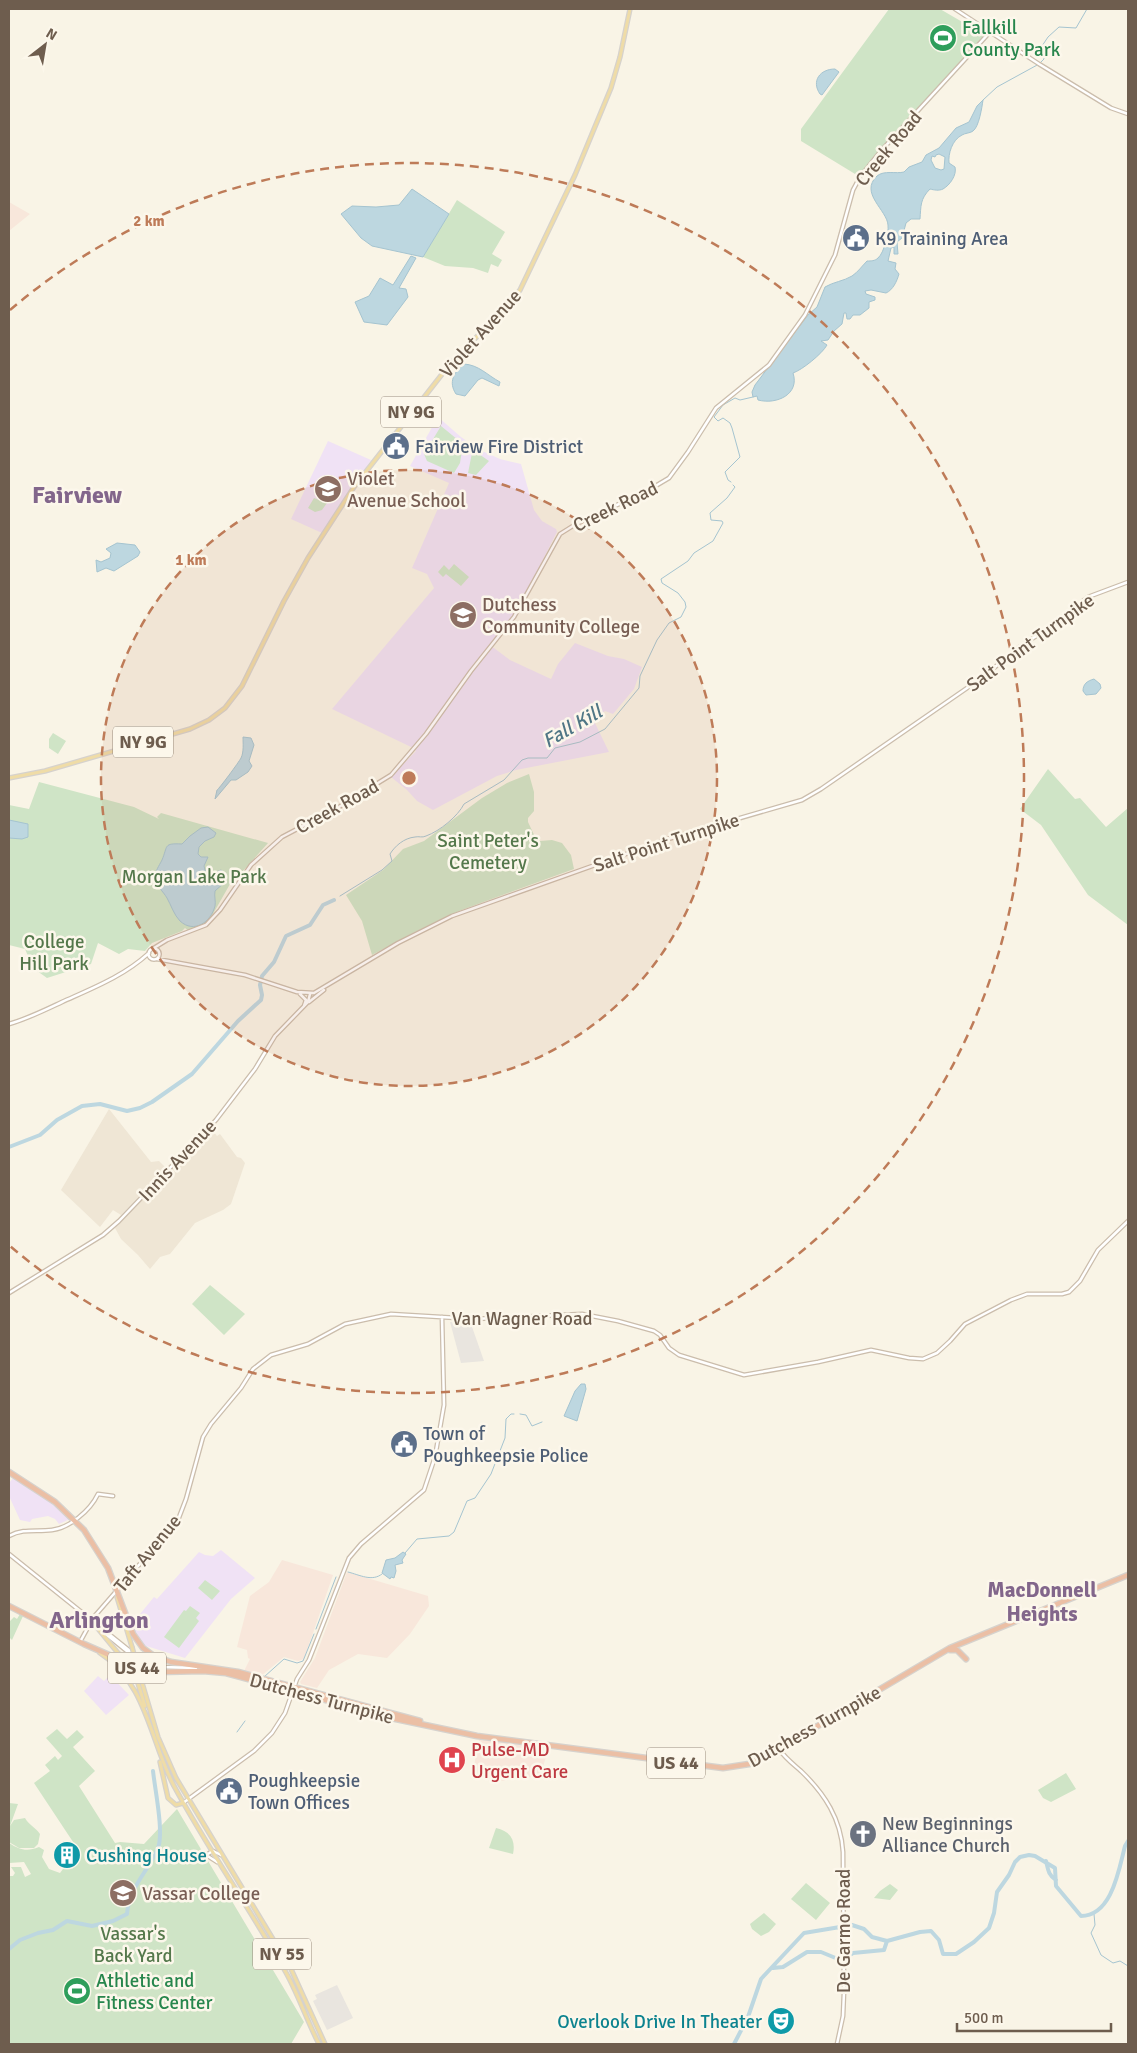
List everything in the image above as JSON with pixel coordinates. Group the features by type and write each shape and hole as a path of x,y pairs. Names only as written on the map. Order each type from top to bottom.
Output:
{"highway":[{"name":"US 44","path":"9,1472 52,1500 75,1519 101,1554 116,1590 119,1592 133,1634 149,1652 169,1662 215,1668"},
{"name":"Dutchess Turnpike","path":"215,1668 241,1673 366,1709 485,1737 715,1768 741,1766 755,1762 779,1749 946,1651 1128,1575"},
{"name":"US 44","path":"9,1606 82,1643 147,1671 164,1673 195,1671"},
{"path":"946,1651 957,1650 966,1659"},
{"name":"Dutchess Turnpike","path":"195,1671 233,1675 293,1689"}],"main road":[{"name":"Violet Avenue","path":"9,778 60,767 195,727 219,714 236,695 308,558 354,487 450,364 510,304 520,290 575,175 610,88 620,57 630,9"},
{"name":"NY 55","path":"116,1590 161,1744 187,1799 292,1972 325,2044"},
{"path":"94,1625 136,1677 150,1729"},
{"name":"NY 55","path":"82,1643 112,1661 128,1678 139,1697 159,1754 183,1803 286,1973 319,2044"},
{"path":"159,1754 169,1800 174,1805 183,1803"}],"street":[{"path":"954,9 1106,105 1128,114"},
{"name":"Creek Road","path":"154,948 166,940 206,925 220,910 251,865 272,845 291,831 379,784 395,771 426,734 471,671 514,617 553,545 563,532 664,481 688,452 716,408 757,376 776,357 805,316 835,255 852,190 860,177 880,152 990,32"},
{"name":"Salt Point Turnpike","path":"310,994 332,984 368,960 424,928 452,916 668,839 793,804 807,798 983,677 1018,648 1050,627 1081,602 1098,592 1128,582"},
{"path":"160,944 160,955 167,960"},
{"path":"9,1024 25,1019 114,978 142,959 154,948 159,950"},
{"path":"149,952 151,958"},
{"path":"157,959 160,955"},
{"path":"142,959 167,960 258,978 297,992 310,994"},
{"path":"304,1006 332,984"},
{"path":"297,992 305,997 304,1006"},
{"name":"Innis Avenue","path":"9,1292 94,1241 115,1225 216,1120 255,1069 275,1036 310,999 310,994"},
{"name":"Van Wagner Road","path":"212,1424 257,1365 280,1351 301,1347 345,1324 391,1314 490,1318 576,1314 618,1321 657,1333 669,1348 679,1356 744,1375 818,1362 871,1350 923,1359 937,1353 965,1324 1011,1300 1026,1294 1062,1294 1069,1292 1080,1281 1098,1250 1128,1222"},
{"path":"183,1803 265,1741 283,1717 293,1689 309,1660 349,1558 355,1550 424,1490 430,1476 437,1447 445,1397 441,1340 442,1317"},
{"name":"Taft Avenue","path":"82,1643 91,1621 178,1520 188,1494 201,1445 212,1424"},
{"path":"9,1536 24,1530 56,1529 75,1519 90,1506 98,1494 113,1496"},
{"path":"9,1554 133,1654 152,1664 171,1668 215,1668"},
{"path":"91,1621 134,1658 146,1665 164,1671 195,1671"},
{"name":"De Garmo Road","path":"779,1749 818,1789 837,1820 842,1843 844,1922 843,2016 837,2044"},
{"path":"221,1855 212,1852 206,1855 221,1865"}],"shaded area":[{"path":"9,202 30,214 9,231"},
{"name":"Dutchess Community College","path":"438,417 461,437 480,450 500,459 521,464 534,510 542,521 556,529 557,532 519,607 490,645 510,660 551,679 558,664 575,643 642,667 634,689 613,714 605,711 594,721 609,752 516,770 497,776 433,810 417,801 391,777 416,751 332,709 434,588 427,574 412,568 449,483 410,466"},
{"name":"Violet Avenue School","path":"328,441 371,460 322,533 291,519"},
{"path":"109,1109 151,1162 159,1161 166,1168 121,1215 113,1210 100,1227 61,1190"},
{"path":"213,1131 217,1136 220,1134 237,1157 241,1158 245,1163 231,1204 223,1210 195,1223 170,1254 160,1257 150,1269 121,1239 115,1228 207,1132 209,1135"},
{"path":"450,1322 471,1324 484,1361 461,1363"},
{"path":"14,1477 44,1497 70,1519 59,1524 55,1519 48,1516 32,1519 30,1522 20,1520 9,1496 9,1483"},
{"path":"221,1550 255,1578 231,1599 185,1658 143,1645 131,1625 154,1597 157,1599 199,1552 213,1556"},
{"path":"282,1560 333,1575 304,1659 298,1661 284,1657 261,1676 244,1671 250,1659 248,1658 247,1650 237,1647 250,1596 269,1582"},
{"path":"347,1572 428,1596 429,1606 410,1634 387,1658 358,1654 329,1670 317,1688 301,1684 300,1682 315,1658"},
{"path":"110,1675 129,1695 106,1715 84,1691 98,1676 104,1681"},
{"path":"479,1740 548,1749 540,1778 515,1776 504,1781 472,1776"},
{"path":"337,1985 353,2018 327,2030 313,2001 317,1999 315,1995"}],"green space":[{"path":"889,9 940,9 971,27 985,38 860,177 801,141 801,129"},
{"path":"457,200 505,232 492,254 502,260 498,267 491,264 488,273 473,268 445,266 423,257"},
{"path":"441,426 463,444 460,463 454,473 427,461 424,454"},
{"path":"476,452 489,461 476,475 468,473 472,453"},
{"path":"314,498 327,503 322,510 315,512 308,508"},
{"path":"454,564 469,577 461,586 446,574 443,577 438,572 444,565 449,570"},
{"path":"53,733 66,741 58,754 49,748 49,739"},
{"path":"1048,769 1075,799 1080,798 1106,827 1128,808 1128,925 1088,895 1041,825 1020,809"},
{"name":"Saint Peter's Cemetery","path":"529,774 534,792 534,811 528,818 528,822 536,839 562,843 571,855 574,869 459,911 372,955 362,921 346,895 383,870 403,849 424,841 482,798 507,783"},
{"path":"39,782 134,807 159,819 157,817 161,813 268,843 243,871 234,877 209,921 202,928 190,932 185,928 152,943 145,951 128,949 119,954 98,943 91,964 47,978 33,968 25,949 9,945 9,805 29,809"},
{"path":"210,1285 245,1314 224,1335 192,1304"},
{"path":"205,1580 220,1591 212,1600 198,1588"},
{"path":"190,1606 200,1613 196,1618 199,1621 179,1648 164,1637 184,1610 186,1611"},
{"path":"20,1614 23,1616 12,1640 9,1637 9,1622 14,1617 17,1619"},
{"name":"Vassar's Back Yard","path":"57,1729 67,1739 77,1730 84,1737 73,1747 95,1771 79,1786 115,1843 144,1844 177,1809 304,2022 291,2044 9,2044 9,1876 13,1876 15,1873 11,1867 21,1867 25,1877 31,1874 24,1862 9,1863 9,1843 24,1850 39,1847 44,1850 42,1857 49,1869 60,1873 72,1857 81,1854 34,1783 50,1771 45,1765 55,1756 58,1760 62,1756 46,1738"},
{"path":"1066,1773 1076,1789 1051,1802 1043,1798 1038,1790"},
{"path":"9,1803 18,1804 10,1826 14,1820 25,1818 40,1834 38,1844 34,1848 19,1848 9,1842"},
{"path":"496,1828 505,1831 513,1840 513,1854 489,1848"},
{"path":"806,1883 830,1903 816,1920 791,1899"},
{"path":"890,1884 898,1890 890,1900 874,1898 880,1891"},
{"path":"764,1913 776,1924 769,1932 761,1936 752,1929 750,1924"}],"water":[{"path":"835,69 839,72 822,95 820,94 816,85 818,77 825,71"},
{"path":"983,100 980,117 975,129 959,137 951,148 949,163 955,167 952,180 943,189 930,189 924,196 920,219 911,219 906,223 902,238 897,242 898,254 894,254 894,247 891,248 888,261 896,263 895,269 899,274 893,288 886,293 871,290 865,291 866,294 875,297 875,300 869,302 869,308 860,315 853,315 850,319 847,319 846,313 844,313 842,324 828,340 821,341 827,345 821,353 793,373 793,387 785,396 772,401 758,400 757,396 753,397 752,392 755,385 808,315 817,307 825,287 852,276 867,261 877,259 882,252 887,238 888,225 887,219 872,195 872,182 880,174 904,172 909,167 922,162 926,155 939,148 956,128 969,122 977,106","holes":["939,154 945,157 944,169 935,168 931,160 932,156 935,157"]},
{"path":"412,189 449,214 423,257 372,246 361,238 341,214 352,206 376,207 399,205"},
{"path":"411,256 416,258 399,288 406,289 408,297 387,325 364,322 355,302 369,296 380,278 393,285"},
{"path":"464,364 474,366 483,371 500,382 499,386 482,378 478,380 465,396 456,394 452,381 457,370"},
{"path":"117,543 135,545 140,552 138,556 114,571 106,568 97,572 96,560 101,562 110,558 111,553 106,549"},
{"path":"1094,679 1100,684 1101,688 1096,694 1086,695 1083,691 1084,686 1087,682"},
{"path":"243,737 251,738 254,745 249,761 252,766 248,772 236,780 231,780 215,799 217,790 241,758"},
{"path":"9,820 28,824 28,837 22,839 9,838"},
{"path":"208,827 216,833 214,837 205,841 199,847 198,854 201,857 208,857 204,866 206,874 209,875 221,870 226,874 225,882 215,891 215,906 210,917 196,926 185,925 174,913 167,898 157,884 155,875 167,846 182,844 201,828"},
{"path":"581,1384 585,1384 586,1389 577,1421 564,1416 575,1391"},
{"path":"403,1552 406,1554 402,1560 403,1563 395,1565 394,1578 391,1577 390,1579 382,1573 386,1560 395,1558"}],"waterway":[{"name":"Fall Kill","path":"983,100 997,87 1039,64 1044,59 1042,46 1048,37 1059,27 1076,28 1087,9"},
{"name":"Fall Kill","path":"731,482 728,480 725,472 740,457 730,423 723,418 718,421 714,417 723,405 735,398 740,400 753,397"},
{"name":"Fall Kill","path":"340,896 382,870 392,861 390,854 400,843 411,838 425,837 443,827 458,813 464,804 504,780 522,760 528,758 547,758 555,748 580,742 605,729 639,688 640,676 657,640 669,623 681,617 686,607 685,602 678,593 662,583 661,579 688,561 694,553 713,541 723,523 722,521 711,520 710,513 727,498 735,487 733,485"},
{"path":"9,1147 40,1135 57,1120 82,1106 100,1104 127,1111 140,1108 152,1102 192,1074 238,1021 261,1000 260,985 262,976 274,962 286,936 310,925 323,905 334,900"},
{"path":"405,1553 417,1539 449,1536 454,1532 467,1501 475,1498 491,1474 505,1438 506,1419 511,1414 514,1414"},
{"path":"520,1414 526,1415 532,1426 542,1422"},
{"path":"348,1572 370,1578 382,1574"},
{"path":"316,1629 336,1577"},
{"path":"264,1677 284,1659 297,1663 303,1661 314,1634"},
{"path":"237,1732 245,1721"},
{"path":"9,1949 20,1940 53,1930 67,1921 92,1926 113,1921 127,1914 131,1896 154,1857 160,1841 160,1822 153,1771"},
{"path":"734,2044 748,2017 761,1979 804,1933 852,1925 864,1929 872,1937 887,1941 931,1931 939,1940 943,1954 956,1954 974,1942 989,1928 994,1913 997,1892 1020,1857 1035,1856 1055,1868 1056,1886 1081,1916 1092,1914 1107,1900 1117,1878 1128,1841"},
{"path":"1046,1861 1050,1874 1056,1880"},
{"path":"1094,1914 1095,1925 1091,1933 1101,1955 1113,1963 1120,1961 1128,1966"},
{"path":"773,1968 783,1967 807,1952 821,1952 838,1959 853,1953 884,1950 887,1941"}],"place":[{"name":"Fallkill County Park","path":"943,38"},
{"name":"K9 Training Area","path":"856,238"},
{"name":"Fairview Fire District","path":"396,446"},
{"name":"Violet Avenue School","path":"328,489"},
{"name":"Dutchess Community College","path":"463,615"},
{"name":"Town of Poughkeepsie Police","path":"404,1444"},
{"name":"Pulse-MD Urgent Care","path":"452,1760"},
{"name":"Poughkeepsie Town Offices","path":"229,1791"},
{"name":"New Beginnings Alliance Church","path":"863,1834"},
{"name":"Cushing House","path":"67,1855"},
{"name":"Vassar College","path":"123,1893"},
{"name":"Athletic and Fitness Center","path":"77,1991"},
{"name":"Overlook Drive In Theater","path":"781,2021"}],"district":[{"name":"Fairview","path":"77,495"},
{"name":"MacDonnell Heights","path":"1042,1602"},
{"name":"Arlington","path":"99,1620"}],"park label":[{"name":"Morgan Lake Park","path":"194,876"},
{"name":"College Hill Park","path":"54,952"}]}
